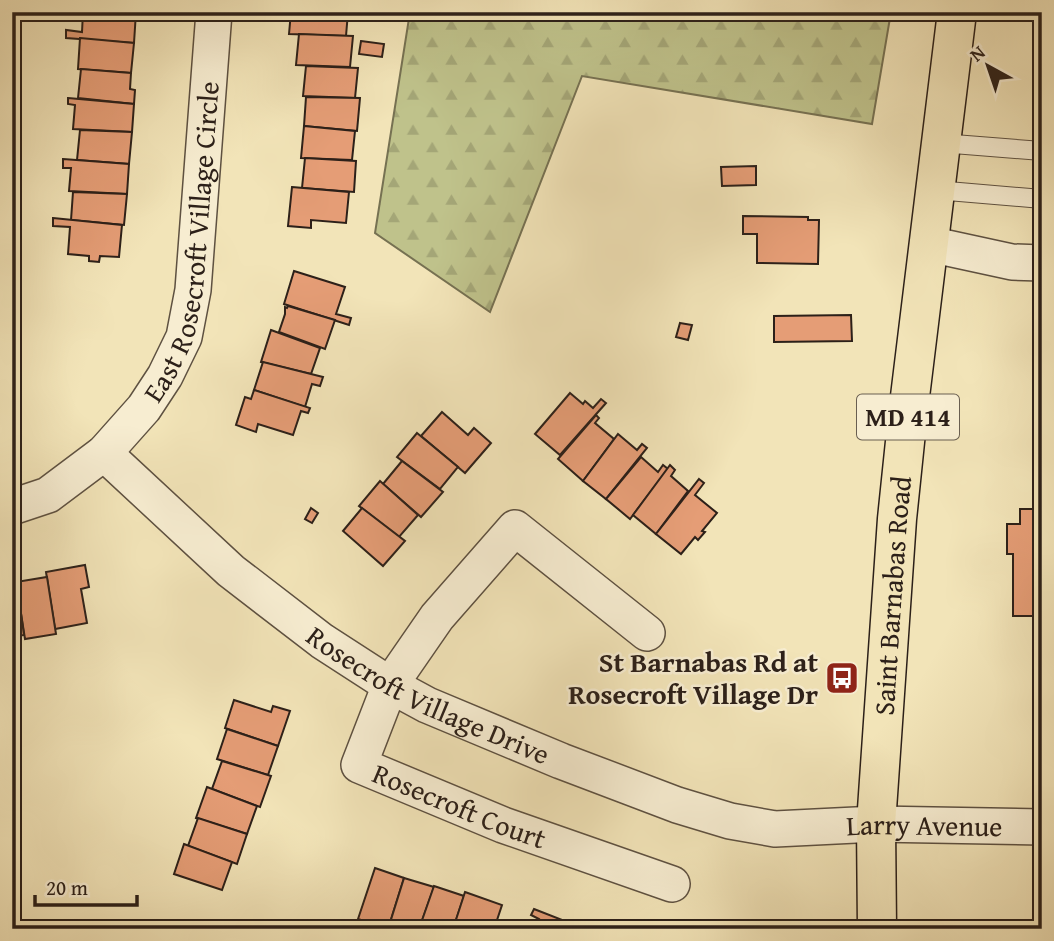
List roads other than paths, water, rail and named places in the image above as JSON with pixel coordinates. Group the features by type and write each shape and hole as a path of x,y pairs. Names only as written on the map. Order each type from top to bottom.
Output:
{"main road":[{"name":"Saint Barnabas Road","path":"877,929 876,824 897,520 957,12"}],"street":[{"name":"East Rosecroft Village Circle","path":"12,508 48,495 104,453 144,408 165,376 184,337 193,290 214,12"},
{"path":"929,244 1012,262 1042,263"},
{"name":"Rosecroft Village Drive","path":"104,453 231,571 322,641 390,685 427,705 561,761 677,805 730,821 775,829 808,826"},
{"name":"Rosecroft Court","path":"647,633 515,528 437,617 390,685 359,765 503,825 672,884"},
{"name":"Larry Avenue","path":"808,826 876,824 1042,827"}],"lane":[{"path":"941,143 1042,151"},
{"path":"936,190 1042,199"}],"place":[{"name":"St Barnabas Rd at Rosecroft Village Dr","path":"842,678"}]}
